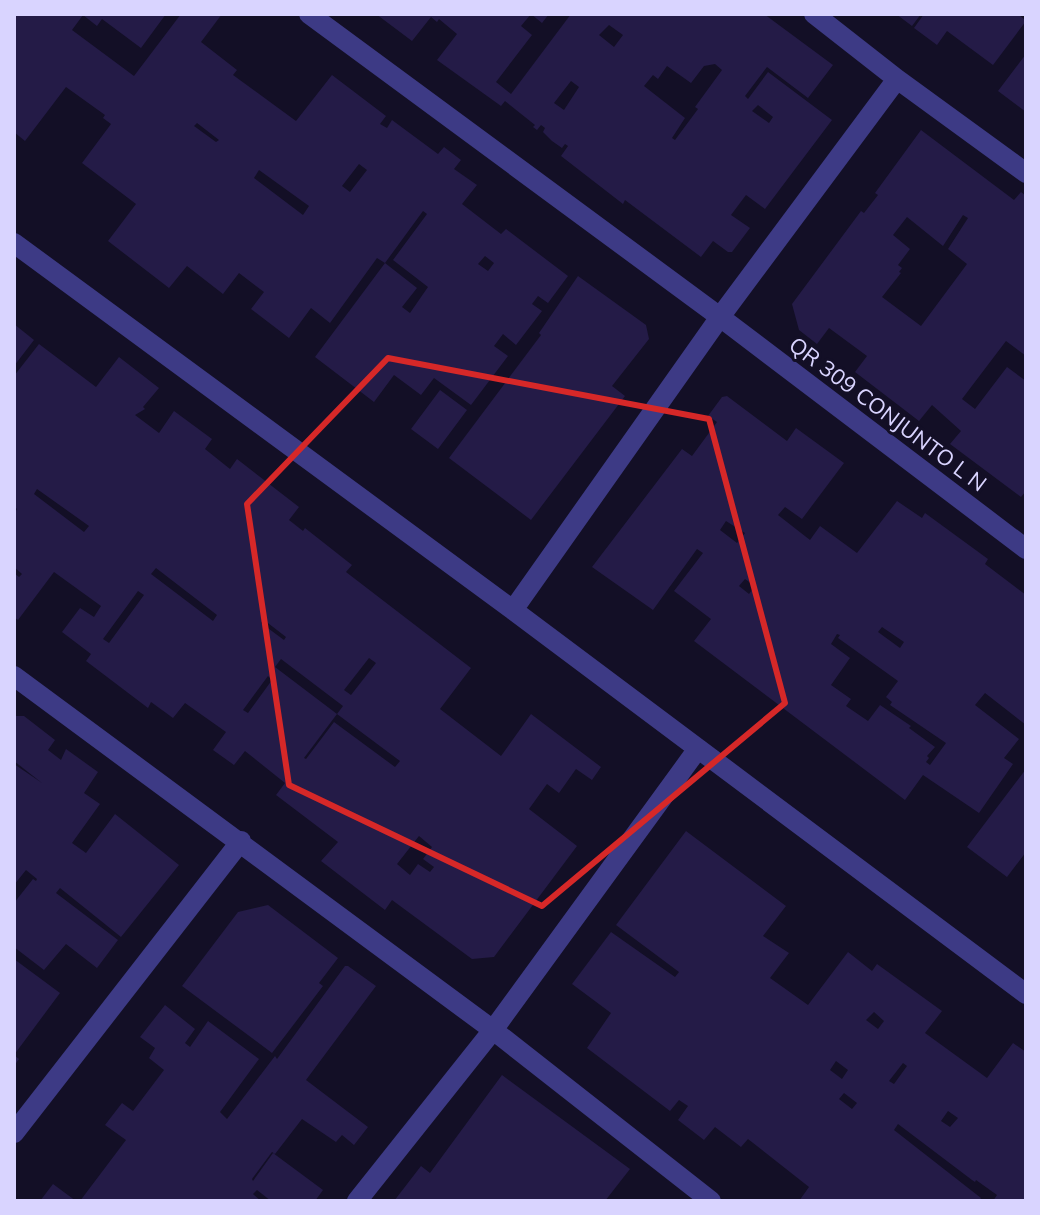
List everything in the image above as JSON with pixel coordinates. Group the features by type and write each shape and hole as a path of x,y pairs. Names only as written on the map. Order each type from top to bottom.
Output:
{"street":[{"name":"QR 309 CONJUNTO L N","path":"309,14 720,317 1026,549"},
{"path":"814,14 1026,173"},
{"path":"513,610 720,317 897,79"},
{"path":"14,243 513,610 1026,994"},
{"path":"14,676 493,1030 711,1201"},
{"path":"357,1201 493,1030 697,750"},
{"path":"14,1133 241,841"}],"highlighted area":[{"path":"388,358 709,419 785,703 542,906 289,785 247,504"}],"building":[{"path":"14,14 166,14 141,48 102,19 97,26 83,15 72,30 134,76 181,14 222,14 201,42 237,70 233,75 296,121 332,75 386,116 380,124 387,128 392,120 438,154 444,147 461,160 454,169 477,185 462,204 501,234 506,229 568,276 548,303 538,296 532,304 542,311 516,345 503,334 494,346 508,356 471,405 434,378 421,395 394,375 374,402 315,357 385,263 377,258 330,323 311,308 289,338 251,309 264,292 239,273 223,294 187,266 169,288 108,241 136,204 82,163 111,124 103,118 105,115 66,87 25,141 14,132","holes":["197,123 219,140 216,142 194,126","359,164 367,170 350,192 342,186","259,170 309,206 303,215 254,178","423,211 427,214 393,260 428,287 410,313 402,307 417,288 385,263","485,256 494,263 488,271 478,264"]},
{"path":"376,14 531,14 521,26 532,35 496,82 511,94 571,14 764,14 833,65 808,98 767,67 745,96 748,99 768,72 832,120 765,209 746,195 731,215 750,228 732,252 713,241 701,257 625,200 623,204 561,156 568,146 565,144 562,148 552,141 541,125 537,130 505,101 501,106 437,60 457,34 439,19 437,22 431,17 412,41","holes":["609,25 623,35 614,47 599,35","715,64 722,70 675,140 672,138 685,118 644,86 653,75 658,79 667,66 691,83 704,66","571,81 579,87 564,110 554,103","758,105 773,117 769,123 752,111"]},
{"path":"531,14 549,14 542,23"},
{"path":"896,14 921,14 912,26"},
{"path":"924,14 1018,14 1026,21 993,65 947,31 937,45 914,28"},
{"path":"1026,54 1026,112 998,91"},
{"path":"921,130 1014,200 1021,192 1026,196 1026,356 1006,341 962,399 975,409 1007,367 1026,381 1026,491 1021,497 950,444 961,431 932,405 919,421 855,372 867,356 829,328 817,344 799,330 792,304 861,211 864,213 878,195 875,193","holes":["963,215 968,218 948,249 967,264 921,326 882,297 901,273 902,268 898,265 910,249 893,235 907,217 943,246"]},
{"path":"578,276 646,325 649,339 612,386 625,396 531,520 449,458 541,335 539,333"},
{"path":"14,324 34,340 14,366"},
{"path":"39,344 96,387 119,357 159,388 143,407 145,409 135,415 159,433 174,411 212,439 205,449 230,469 237,459 299,507 289,520 303,531 305,528 352,565 346,572 471,668 440,709 501,756 531,714 601,767 592,780 576,769 559,793 547,784 529,809 577,846 494,957 472,959 392,900 385,910 321,861 338,842 276,795 285,783 245,751 234,765 213,750 226,732 185,703 173,718 151,702 148,708 86,661 91,654 62,632 80,608 94,617 101,606 54,572 18,620 14,617 14,573 19,577 22,574 14,567 14,514 17,509 14,506 14,376","holes":["37,489 89,526 84,532 34,494","156,568 217,615 213,621 151,574","138,591 144,595 109,643 103,639","264,620 286,637 284,640 261,623","369,658 376,663 351,695 344,690","281,659 343,706 337,714 275,667","268,676 272,680 248,713 243,710","337,714 400,761 395,767 334,722 304,758","419,836 432,847 423,859 434,867 430,872 418,864 410,875 397,864"]},
{"path":"440,390 467,410 438,449 411,429"},
{"path":"727,396 787,441 796,428 844,463 802,519 785,507 778,515 810,540 820,526 857,553 897,501 922,518 925,513 988,559 985,564 1026,595 1026,725 985,693 975,705 1019,739 1004,758 1013,764 979,813 923,775 905,800 694,641 711,619 674,591 703,553 697,549 653,610 592,567 682,449 692,456 717,422 708,416 722,397","holes":["726,521 745,533 737,543 720,530","745,579 755,586 749,594 739,586","882,627 904,642 900,648 878,632","837,634 840,635 838,638 898,681 886,697 892,702 890,705 946,743 930,765 926,762 927,756 935,747 909,728 911,726 880,705 868,721 846,706 851,699 831,685 850,658 831,644"]},
{"path":"15,716 24,716 55,740 48,750 61,760 66,749 98,772 84,793 100,804 72,843 86,853 115,814 179,865 121,937 60,888 56,893 118,940 97,968 66,944 44,970 14,947 14,903 33,879 37,879 26,870 14,885 14,764 42,783 14,761"},
{"path":"1026,769 1026,852 1007,877 967,847"},
{"path":"686,831 786,906 763,936 789,953 770,978 808,1005 848,952 872,971 877,964 942,1011 925,1033 987,1078 1013,1043 1026,1052 1026,1201 993,1201 997,1195 898,1124 894,1130 981,1198 979,1201 799,1201 809,1187 748,1139 741,1147 715,1127 704,1140 678,1120 688,1106 679,1100 670,1111 587,1048 611,1013 572,984 611,932 675,977 679,972 616,925","holes":["874,1012 884,1021 878,1029 866,1020","836,1061 848,1070 842,1079 830,1070","903,1063 907,1066 894,1084 889,1081","844,1093 857,1103 852,1109 839,1099","948,1111 958,1118 950,1127 941,1121"]},
{"path":"268,905 338,958 319,983 323,986 272,1053 182,986 238,912"},
{"path":"14,959 60,993 14,1055"},
{"path":"345,966 376,986 306,1080 368,1127 354,1145 342,1135 336,1142 302,1119 275,1154 272,1152 252,1179 273,1153 323,1190 315,1201 271,1201 257,1190 253,1194 261,1201 80,1201 126,1140 105,1125 122,1103 133,1111 164,1070 149,1058 155,1048 140,1037 165,1005 195,1029 185,1043 190,1047 208,1021 259,1059 220,1112 227,1119 275,1056 277,1059"},
{"path":"502,1075 630,1169 605,1201 394,1201 421,1166 430,1173"},
{"path":"53,1184 76,1201 40,1201"}]}
